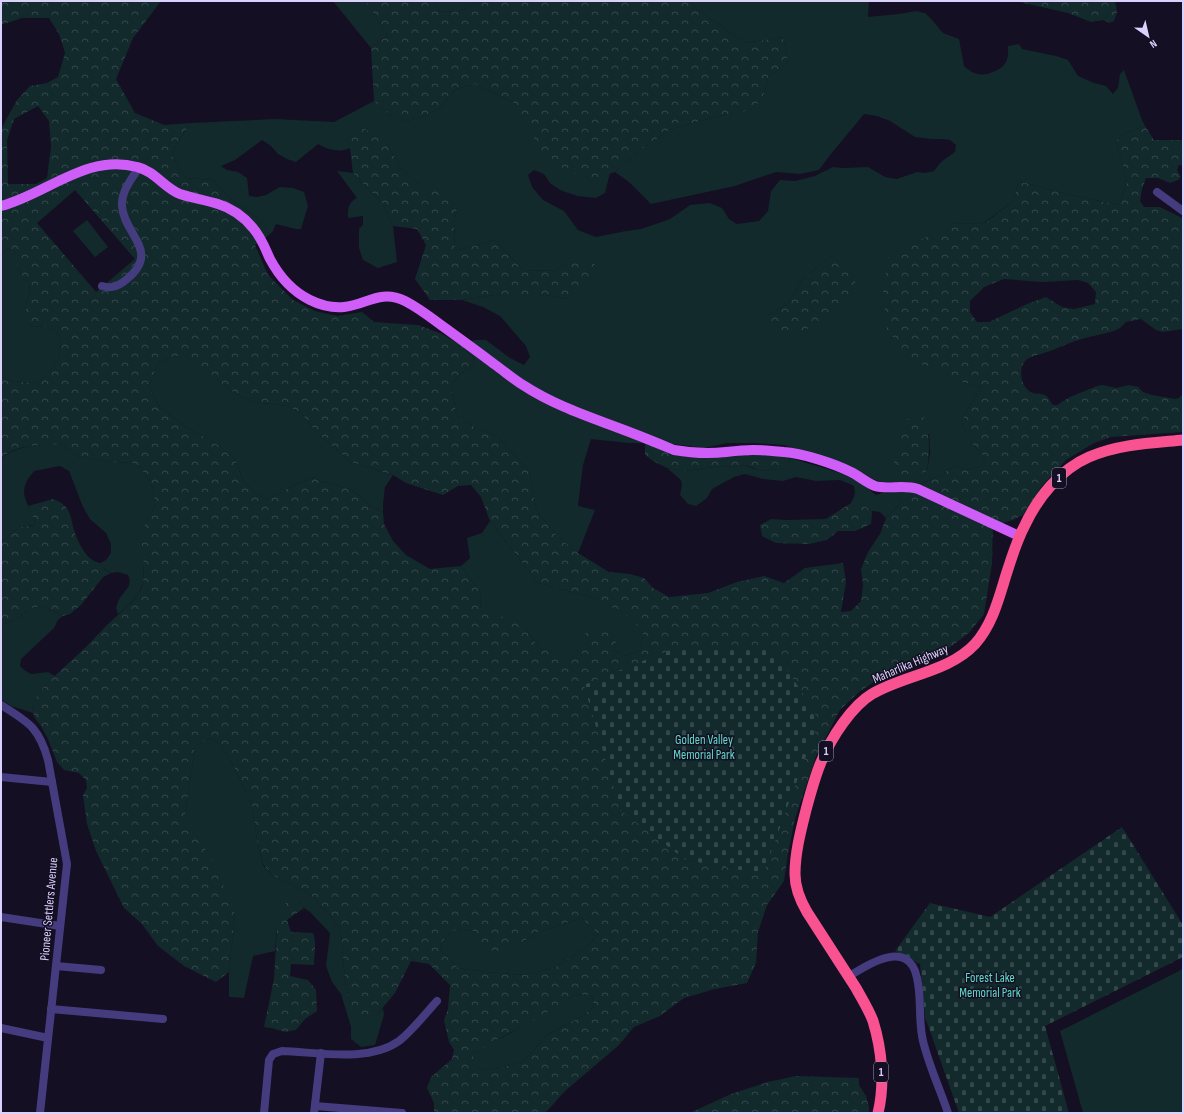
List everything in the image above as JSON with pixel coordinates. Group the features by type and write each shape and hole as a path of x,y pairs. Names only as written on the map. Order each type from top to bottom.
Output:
{"highway":[{"name":"Maharlika Highway","path":"848,976 802,903 796,884 795,874 798,846 814,780 821,760 834,736 852,711 871,695 886,687 930,671 955,659 966,653 975,644 991,619 1019,536 1031,512 1045,491 1055,481 1088,457 1107,450 1125,446 1183,440"},
{"name":"1","path":"848,976 869,1011 876,1032 879,1048 882,1089 878,1113"}],"main road":[{"path":"1,206 92,167 110,164 126,164 139,167 153,174 176,192 218,204 242,217 260,238 272,262 285,282 302,296 320,304 333,307 346,307 382,296 395,297 432,318 521,384 559,405 674,450 699,453 752,450 787,452 803,456 851,472 878,487 904,486 918,489 1019,536"}],"street":[{"path":"102,286 108,288 121,284 134,274 141,258 141,248 125,216 122,206 123,195 127,185 139,167"},
{"path":"1157,192 1183,211"},
{"name":"Pioneer Settlers Avenue","path":"1,705 22,718 35,730 43,743 52,782 67,864 40,1113"},
{"path":"1,776 52,782"},
{"path":"1,917 60,926"},
{"path":"848,976 869,964 893,956 903,958 913,966 917,978 923,1041 948,1113"},
{"path":"56,966 101,970"},
{"path":"264,1113 268,1060 272,1054 282,1051 360,1054 384,1048 393,1045 403,1037 437,1001"},
{"path":"51,1009 163,1019"},
{"path":"1,1028 48,1038"},
{"path":"321,1053 315,1109 402,1113"}],"green space":[{"path":"1,1 161,1 133,38 116,79 135,113 164,125 191,123 177,143 172,156 186,178 213,180 232,200 256,217 264,226 270,234 255,245 268,275 293,300 315,311 337,316 362,312 374,322 418,325 442,334 461,345 475,360 470,368 460,374 451,386 457,416 476,428 497,436 529,471 537,511 557,536 578,553 609,572 630,574 644,578 653,588 669,597 708,593 737,582 764,576 784,583 805,568 843,563 846,582 841,612 851,611 861,601 863,585 861,569 868,552 880,534 886,518 903,501 885,492 907,482 921,484 937,477 955,466 968,470 981,466 986,459 972,444 961,423 970,405 982,387 957,381 912,360 887,330 883,292 888,257 951,224 985,223 1013,201 1019,181 1066,194 1119,205 1127,182 1116,141 1124,134 1145,126 1154,140 1183,140 1183,166 1179,165 1177,170 1181,177 1170,183 1158,178 1146,178 1140,201 1144,207 1160,207 1182,218 1183,220 1183,329 1163,332 1156,330 1141,319 1126,322 1114,331 1078,340 1030,358 1026,360 1022,366 1021,374 1022,382 1028,390 1033,393 1045,395 1053,405 1057,405 1070,397 1103,385 1116,388 1129,385 1138,387 1143,392 1152,395 1175,399 1179,398 1183,394 1183,432 1111,437 1094,443 1066,460 1041,487 1023,515 1002,523 993,520 992,564 984,614 969,633 945,651 921,658 889,672 859,692 840,710 816,756 795,819 784,881 767,905 758,932 756,963 747,983 715,989 684,998 660,1016 634,1027 619,1045 565,1091 547,1111 543,1113 434,1113 434,1103 427,1088 431,1077 452,1059 454,1050 449,1042 444,1020 448,1009 450,985 429,964 411,961 395,993 374,1018 359,1017 350,1005 345,981 341,931 329,914 309,893 272,875 263,864 257,840 252,805 221,744 210,738 195,746 185,816 215,865 235,914 229,972 216,982 184,966 158,946 142,924 124,908 96,851 87,824 83,795 87,788 86,780 79,773 64,770 57,762 48,739 33,713 34,702 38,694 48,682 133,601 141,589 143,583 144,566 141,538 146,521 154,509 155,503 153,488 149,480 140,467 132,463 108,462 77,456 62,444 37,445 21,448 13,451 1,460 1,375 14,381 40,382 58,361 61,343 57,332 48,327 31,326 26,314 26,305 30,292 29,282 23,279 17,264 17,253 8,248 1,254 1,129 17,100 30,86 47,83 58,77 65,53 59,34 49,18 22,18 1,25","holes":["38,106 49,121 51,147 47,178 36,184 8,184 7,140 14,119","75,190 135,259 96,292 37,223","1004,279 1042,282 1078,280 1088,283 1096,292 1095,304 1074,309 1062,307 1046,297 1027,304 989,322 977,322 970,312 970,301 984,287","174,356 190,356 236,394 255,402 288,406 302,414 316,432 351,462 393,475 406,483 443,495 458,486 471,485 481,497 490,521 538,583 594,598 628,616 643,631 641,650 626,656 615,651 616,640 605,629 589,631 578,639 584,660 539,648 525,628 511,619 481,611 480,592 461,566 430,569 406,555 393,541 384,524 383,512 370,506 363,498 350,489 320,481 314,477 290,487 267,500 255,493 243,480 235,459 218,445 183,425 159,406 149,387 158,363","818,720 763,873 686,860","582,918 598,934 588,946 554,968 524,975 458,968 441,951 442,942 451,931 464,929 473,931 476,938 487,950 501,951 521,943 536,933","577,994 592,996 594,1007 582,1016 547,1035 523,1062 483,1070 473,1065 473,1054 533,1021"]},
{"path":"333,1 365,1 388,35 371,48"},
{"path":"365,1 432,1 441,12 460,11 481,1 690,1 694,7 744,43 783,37 788,62 768,78 763,98 751,110 723,115 671,129 640,150 615,172 595,178 567,172 540,149 514,103 475,84 456,89 439,109 417,119 399,122 374,101 371,48 388,35"},
{"path":"432,1 481,1 460,11 441,12"},
{"path":"690,1 869,1 868,17 916,11 925,13 943,33 959,39 964,66 976,74 988,74 999,69 1007,60 1008,46 1019,44 1022,49 1068,60 1078,76 1094,83 1106,86 1113,94 1118,88 1120,74 1124,70 1145,126 1124,134 1116,141 1127,182 1119,205 1066,194 1019,181 1013,201 984,223 951,224 957,381 982,387 970,405 961,423 972,444 986,459 981,466 968,470 955,466 937,477 921,484 907,482 886,483 875,480 840,462 784,445 727,443 704,448 673,444 628,443 591,439 583,465 578,506 595,510 578,553 557,536 537,511 529,471 497,436 476,428 457,416 451,386 460,374 470,368 475,360 461,345 475,340 486,340 510,358 524,365 530,357 526,346 500,316 483,307 462,300 501,294 539,294 570,299 569,262 555,271 523,270 495,240 455,251 454,222 457,209 425,189 402,169 387,144 350,129 350,148 346,150 334,150 318,144 296,162 278,154 271,146 262,140 235,160 221,166 227,170 238,172 247,178 249,196 257,197 266,195 280,187 293,188 304,192 308,206 301,229 276,224 270,234 256,217 232,200 213,180 186,178 172,156 177,143 191,123 275,119 334,122 374,101 399,122 417,119 439,109 456,89 475,84 514,103 527,124 595,178 610,173 605,193 596,198 577,196 560,190 550,183 544,174 534,170 528,175 532,187 543,200 564,211 578,230 596,237 641,229 670,219 690,205 710,203 722,208 729,219 737,224 759,221 768,211 771,191 780,180 795,181 815,176 833,167 868,167 885,177 897,179 917,172 925,173 934,171 941,162 955,152 956,145 950,140 915,137 890,121 877,116 864,114 819,170 800,174 776,172 735,186 651,204 629,182 615,172 640,150 671,129 751,109 763,98 768,78 788,62 783,37 744,43 694,7","holes":["831,256 817,326 766,316 788,304 802,280","929,434 930,453 927,471 900,452 900,438"]},
{"path":"1015,1 1115,1 1117,12 1114,21 1109,23 1104,20 1091,22 1068,13"},
{"path":"350,129 365,129 387,144 402,169 425,189 448,191 457,209 454,222 455,251 495,240 523,270 555,271 569,262 595,262 593,282 570,299 539,294 501,294 462,300 430,300 415,279 426,245 417,229 393,226 383,204 353,173 350,148"},
{"path":"337,171 353,173 383,204 393,226 397,262 378,268 363,260 359,248 359,229 363,225 363,216 348,218 349,206 357,198"},
{"path":"87,220 108,247 95,257 73,231"},
{"path":"8,248 17,253 17,264 23,279 29,282 30,292 26,305 31,326 48,327 57,332 61,343 58,361 40,382 14,381 1,375 1,254"},
{"path":"831,256 850,261 856,281 840,312 817,326 786,335 771,331 766,316 788,304 802,280"},
{"path":"190,355 221,383 236,394 255,402 288,406 302,414 316,432 351,462 393,475 385,487 383,512 370,506 363,498 350,489 320,481 314,477 290,487 267,500 255,493 243,480 235,459 218,445 183,425 159,406 149,387 158,363 174,356"},
{"path":"914,414 925,418 927,425 929,457 927,471 912,476 898,474 894,467 894,457 900,452 900,438 904,422"},
{"path":"645,443 743,454 784,455 790,458 789,463 785,468 780,469 760,471 744,465 733,467 721,466 684,471 667,468 653,461 645,455"},
{"path":"62,444 77,456 108,462 132,463 140,467 153,488 155,503 154,509 146,521 143,583 133,600 118,614 116,608 118,602 128,588 130,582 128,575 118,572 111,573 101,566 100,563 106,560 111,553 111,544 106,533 90,519 83,507 69,471 60,466 34,471 28,480 24,493 35,524 19,528 1,543 1,460 13,451 21,448 38,445"},
{"path":"790,458 854,477 876,495 885,492 903,501 886,518 880,512 872,511 860,503 851,503 855,494 854,486 840,480 816,481 796,477 783,481 763,479 745,474 734,477 712,489 707,498 696,506 688,504 680,495 682,485 681,480 667,468 684,471 721,466 733,467 744,465 761,471 785,468 789,463"},
{"path":"53,499 60,502 67,508 77,537 88,557 100,563 104,569 111,573 103,577 81,605 70,614 63,616 43,606 32,608 15,620 1,625 1,543 19,528 24,526 32,526 35,524 28,506"},
{"path":"851,503 860,503 872,511 871,524 855,531 838,531 827,540 809,544 776,543 762,536 760,525 771,519 826,519"},
{"path":"490,521 538,583 594,598 629,616 643,631 641,650 626,656 615,651 584,661 539,648 525,628 481,611 480,592 461,566 470,558 467,538 482,533"},
{"path":"43,606 63,616 58,620 54,628 21,659 20,666 31,674 48,672 55,676 43,688 37,697 33,707 33,713 11,706 1,699 1,625 15,620 32,608"},
{"name":"Golden Valley Memorial Park","path":"677,647 775,650 819,720 763,874 686,860 620,810 584,685"},
{"path":"210,738 221,744 252,805 257,840 263,865 272,875 309,893 329,914 341,931 345,981 350,1005 374,1018 383,1008 384,1015 375,1045 361,1047 351,1039 351,1027 341,994 332,982 326,966 330,933 310,912 304,908 297,899 277,928 275,951 253,956 244,998 229,997 229,972 235,914 185,816 195,746"},
{"name":"Forest Lake Memorial Park","path":"1122,827 1183,925 1183,957 1045,1026 1069,1113 959,1113 925,1017 920,964 895,951 930,903 990,917"},
{"path":"297,899 304,908 287,920 291,932 313,933 315,944 314,965 291,964 290,976 308,980 316,990 317,1011 305,1019 296,1030 285,1032 264,1027 274,979 277,928 286,902"},
{"path":"582,918 598,934 588,946 554,968 524,975 458,968 441,951 442,942 451,931 464,929 473,931 476,938 521,943 536,933"},
{"path":"1183,969 1183,1113 1083,1113 1060,1031"},
{"path":"577,994 592,996 594,1007 582,1016 547,1035 523,1062 483,1070 473,1065 473,1054 486,1045 507,1035"},
{"path":"796,1076 859,1078 859,1085 866,1096 869,1113 690,1113 731,1094 768,1082"}]}
